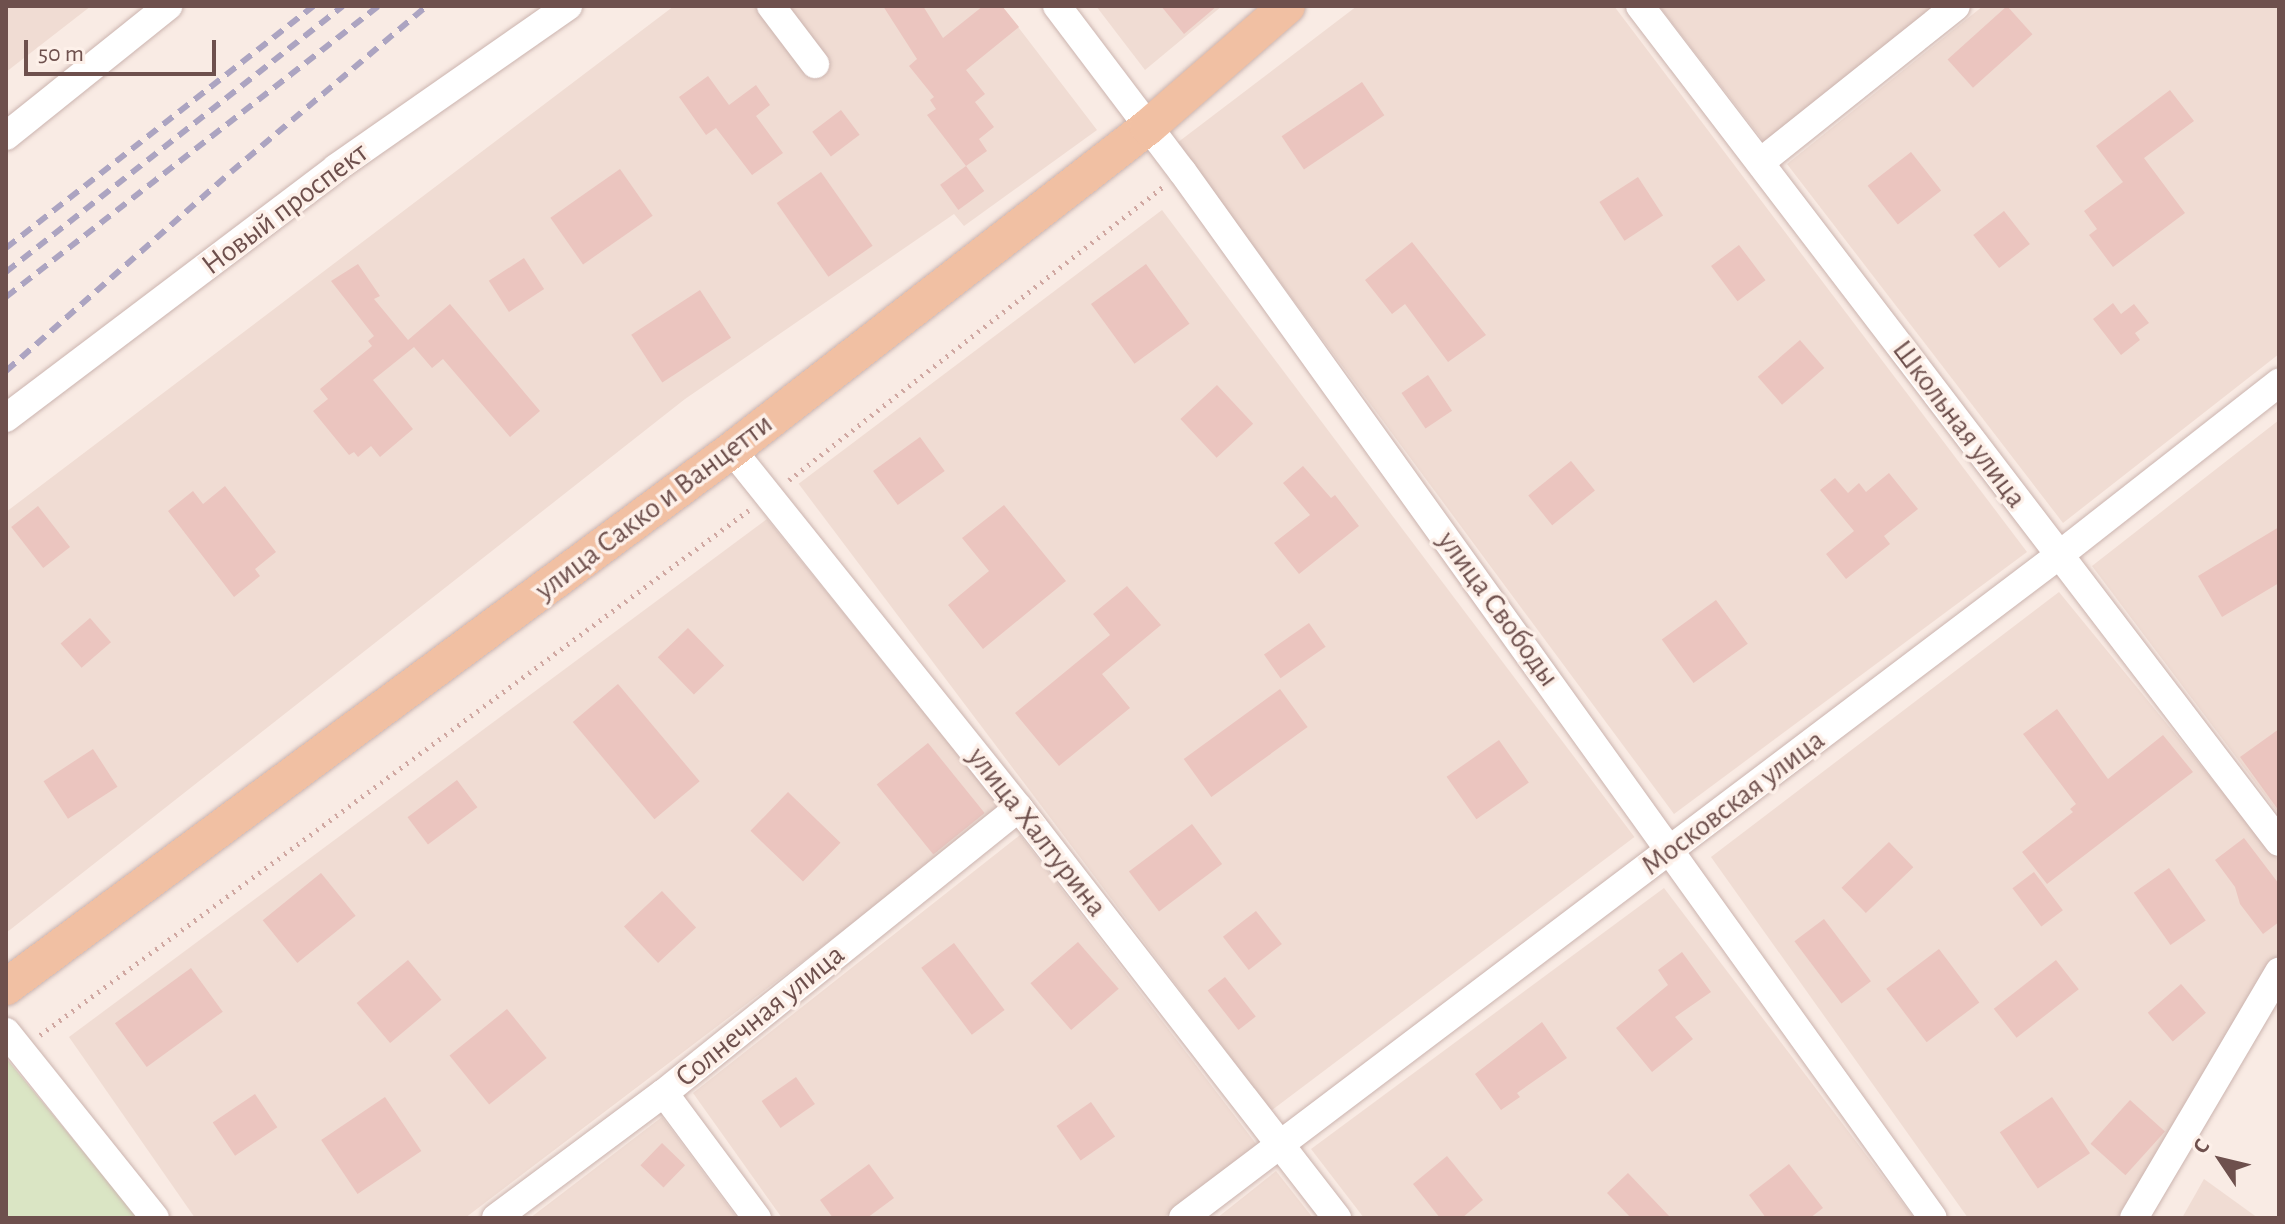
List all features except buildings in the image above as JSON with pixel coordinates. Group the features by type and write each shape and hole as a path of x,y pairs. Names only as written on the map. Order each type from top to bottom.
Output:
{"main road":[{"name":"улица Сакко и Ванцетти","path":"6,987 732,450 1148,127 1287,6"}],"street":[{"path":"6,136 168,6"},
{"name":"Новый проспект","path":"6,418 336,168 568,6"},
{"path":"771,6 815,64"},
{"name":"улица Свободы","path":"1057,6 1182,171 1672,850 1933,1218"},
{"name":"Школьная улица","path":"1640,6 1762,161 2058,556 2279,842"},
{"path":"1762,161 1956,6"},
{"name":"Московская улица","path":"1183,1218 2058,556 2279,383"},
{"name":"улица Халтурина","path":"732,450 1019,808 1337,1218"},
{"name":"Солнечная улица","path":"496,1218 664,1093 1019,808"},
{"path":"2134,1218 2279,972"},
{"path":"13,1041 155,1218"},
{"path":"664,1093 757,1218"}],"path":[{"path":"13,1041 770,495 1182,171"}],"shaded area":[{"path":"6,6 91,6 6,72"},
{"path":"674,6 1002,6 1097,130 964,226 954,214 685,399 6,933 6,512"},
{"path":"1096,6 1222,6 1145,70"},
{"path":"1357,6 1614,6 2027,552 1674,814 1177,143"},
{"path":"1659,6 1934,6 1765,143"},
{"path":"1983,6 2279,6 2279,354 2063,523 1787,164"},
{"path":"1162,210 1634,837 1271,1111 799,484"},
{"path":"2279,420 2279,814 2092,566"},
{"path":"767,519 1003,809 465,1218 195,1218 69,1037"},
{"path":"2059,592 2279,861 2279,953 2117,1218 1968,1218 1711,857"},
{"path":"1020,835 1257,1145 1163,1218 782,1218 693,1093"},
{"path":"1664,888 1914,1218 1364,1218 1311,1149"},
{"path":"662,1117 737,1218 530,1218"},
{"path":"1276,1171 1313,1218 1217,1218"},
{"path":"2204,1179 2258,1218 2182,1218"}],"green space":[{"path":"6,1058 138,1218 6,1218"}],"railway":[{"path":"6,248 313,6"},
{"path":"6,272 343,6"},
{"path":"6,297 378,6"},
{"path":"6,371 231,172 427,6"}]}
